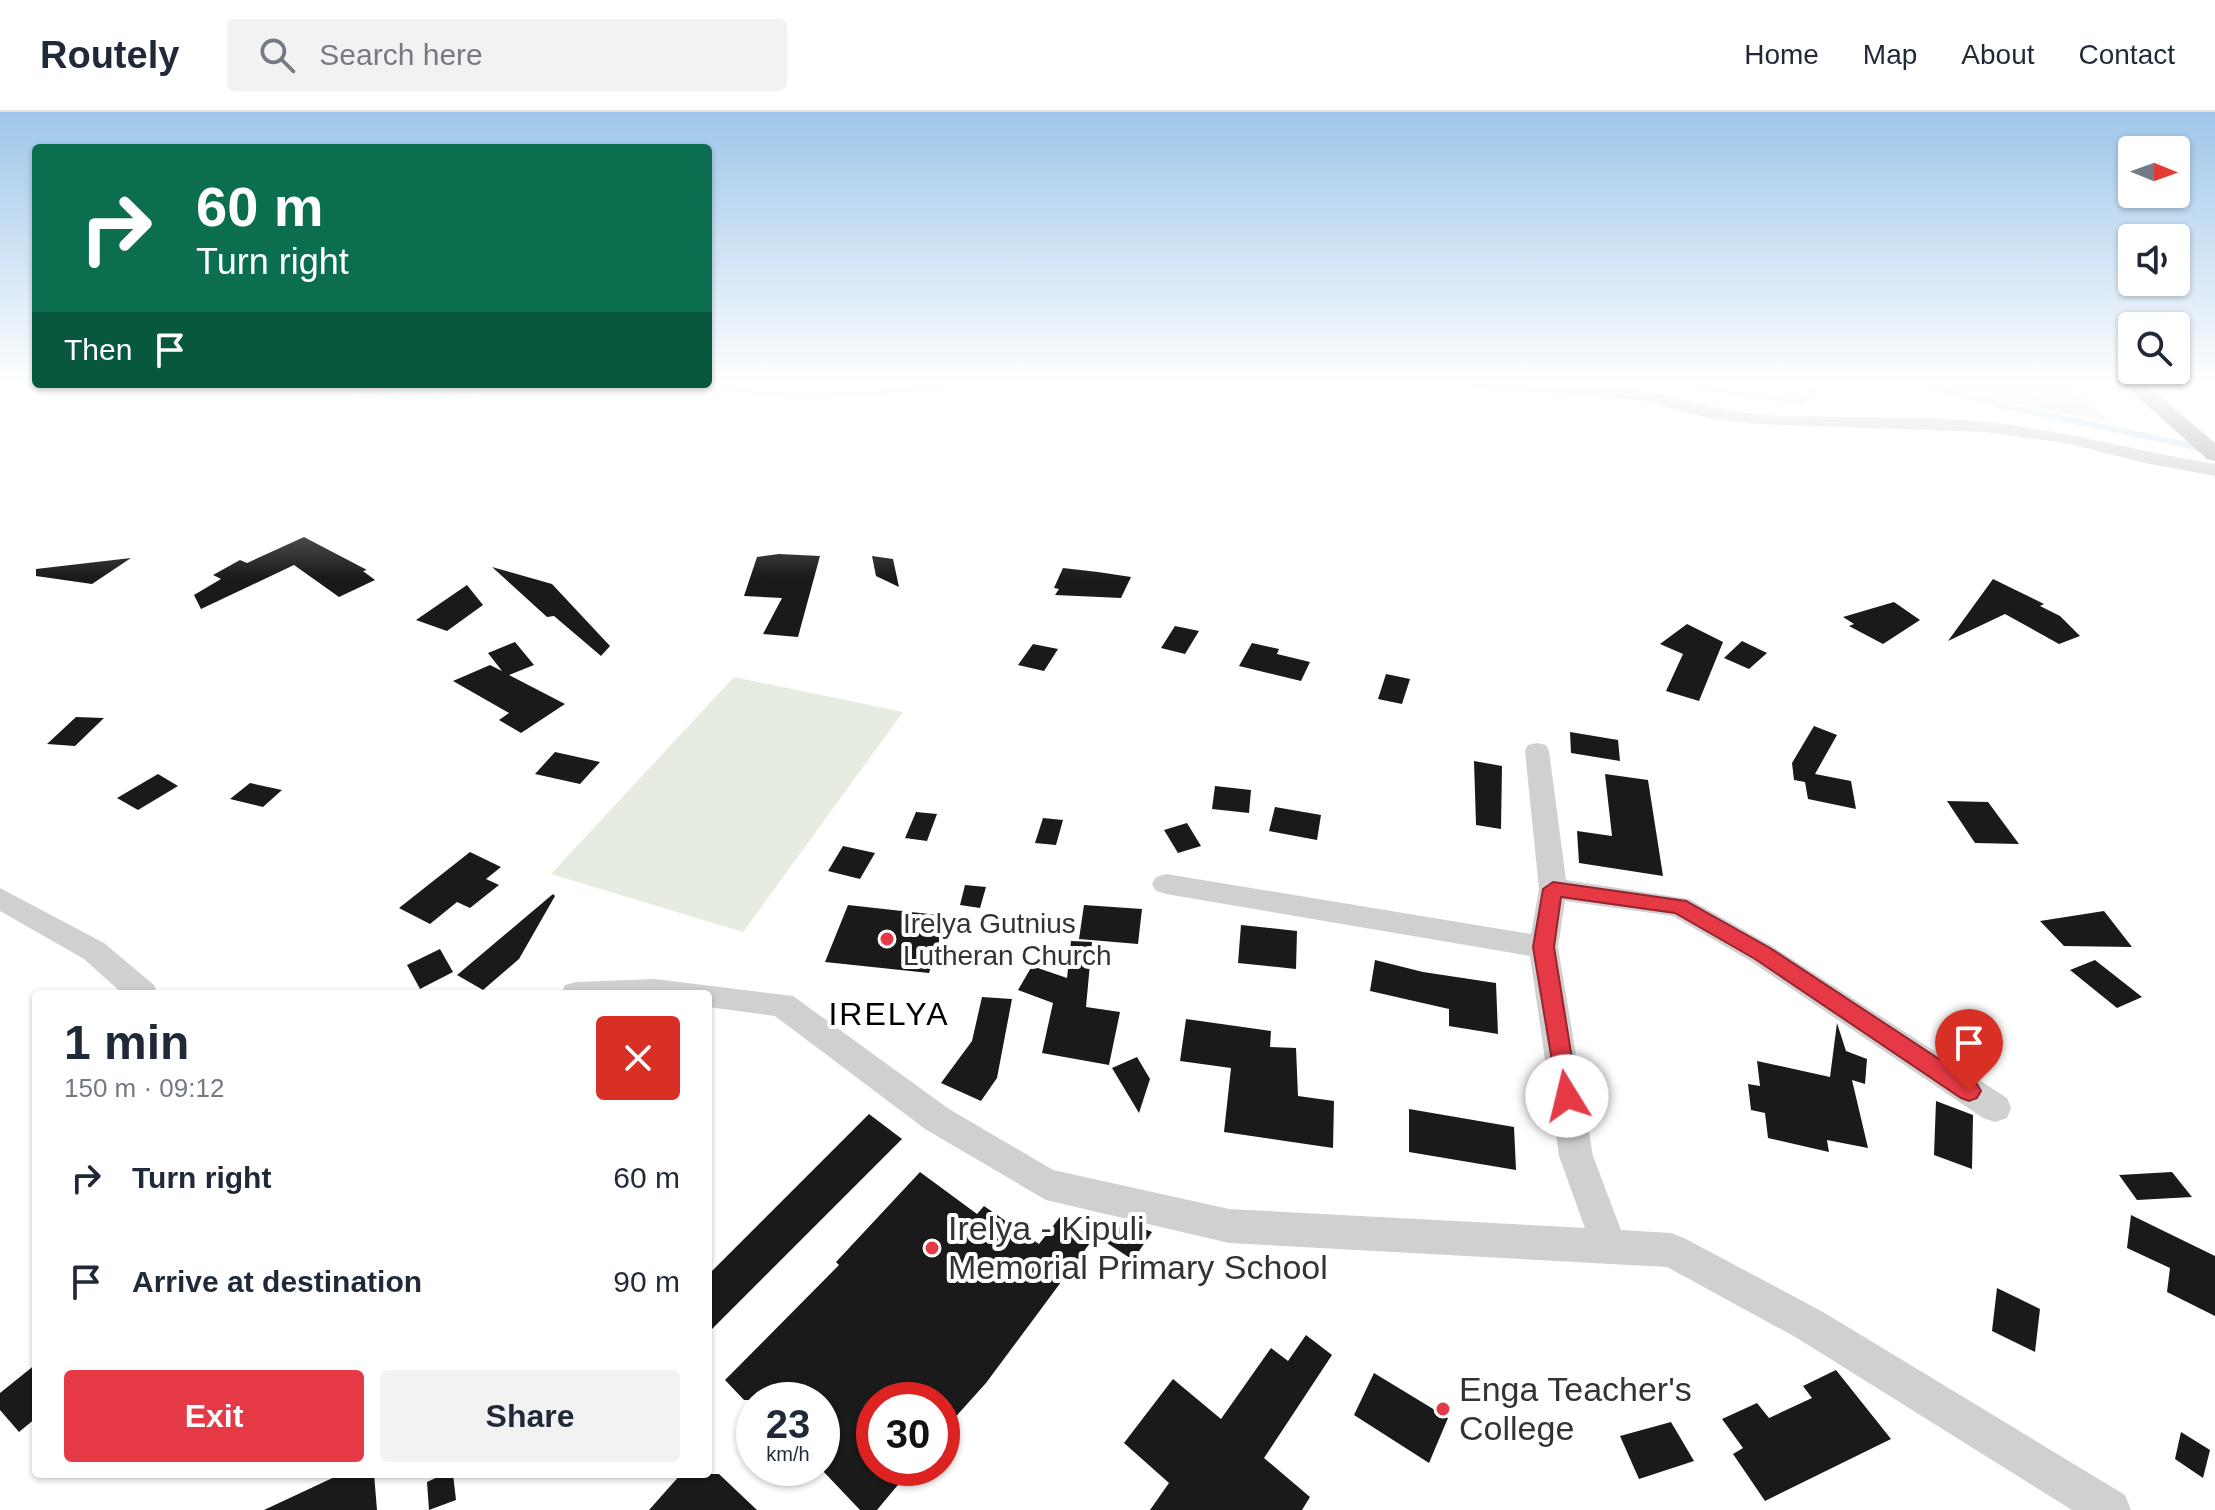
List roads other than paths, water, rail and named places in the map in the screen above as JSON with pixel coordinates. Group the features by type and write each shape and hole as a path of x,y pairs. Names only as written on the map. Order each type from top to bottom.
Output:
{"street":[{"path":"2102,447 2215,470"},
{"path":"1537,751 1553,889 1543,947 1576,1156 1609,1246"},
{"path":"1166,884 1543,947"},
{"path":"1553,889 1679,906 1762,954 1995,1108"},
{"path":"0,898 94,951 138,990"},
{"path":"712,996 782,1005 937,1119 1046,1184 1229,1226 1671,1250 1810,1325 2096,1508"}],"waterway":[{"path":"2197,447 2215,451"}],"place":[{"name":"Irelya Gutnius Lutheran Church","path":"887,939"},
{"name":"Irelya - Kipuli Memorial Primary School","path":"932,1248"},
{"name":"Enga Teacher's College","path":"1443,1409"}],"district":[{"name":"IRELYA","path":"889,1014"}]}
